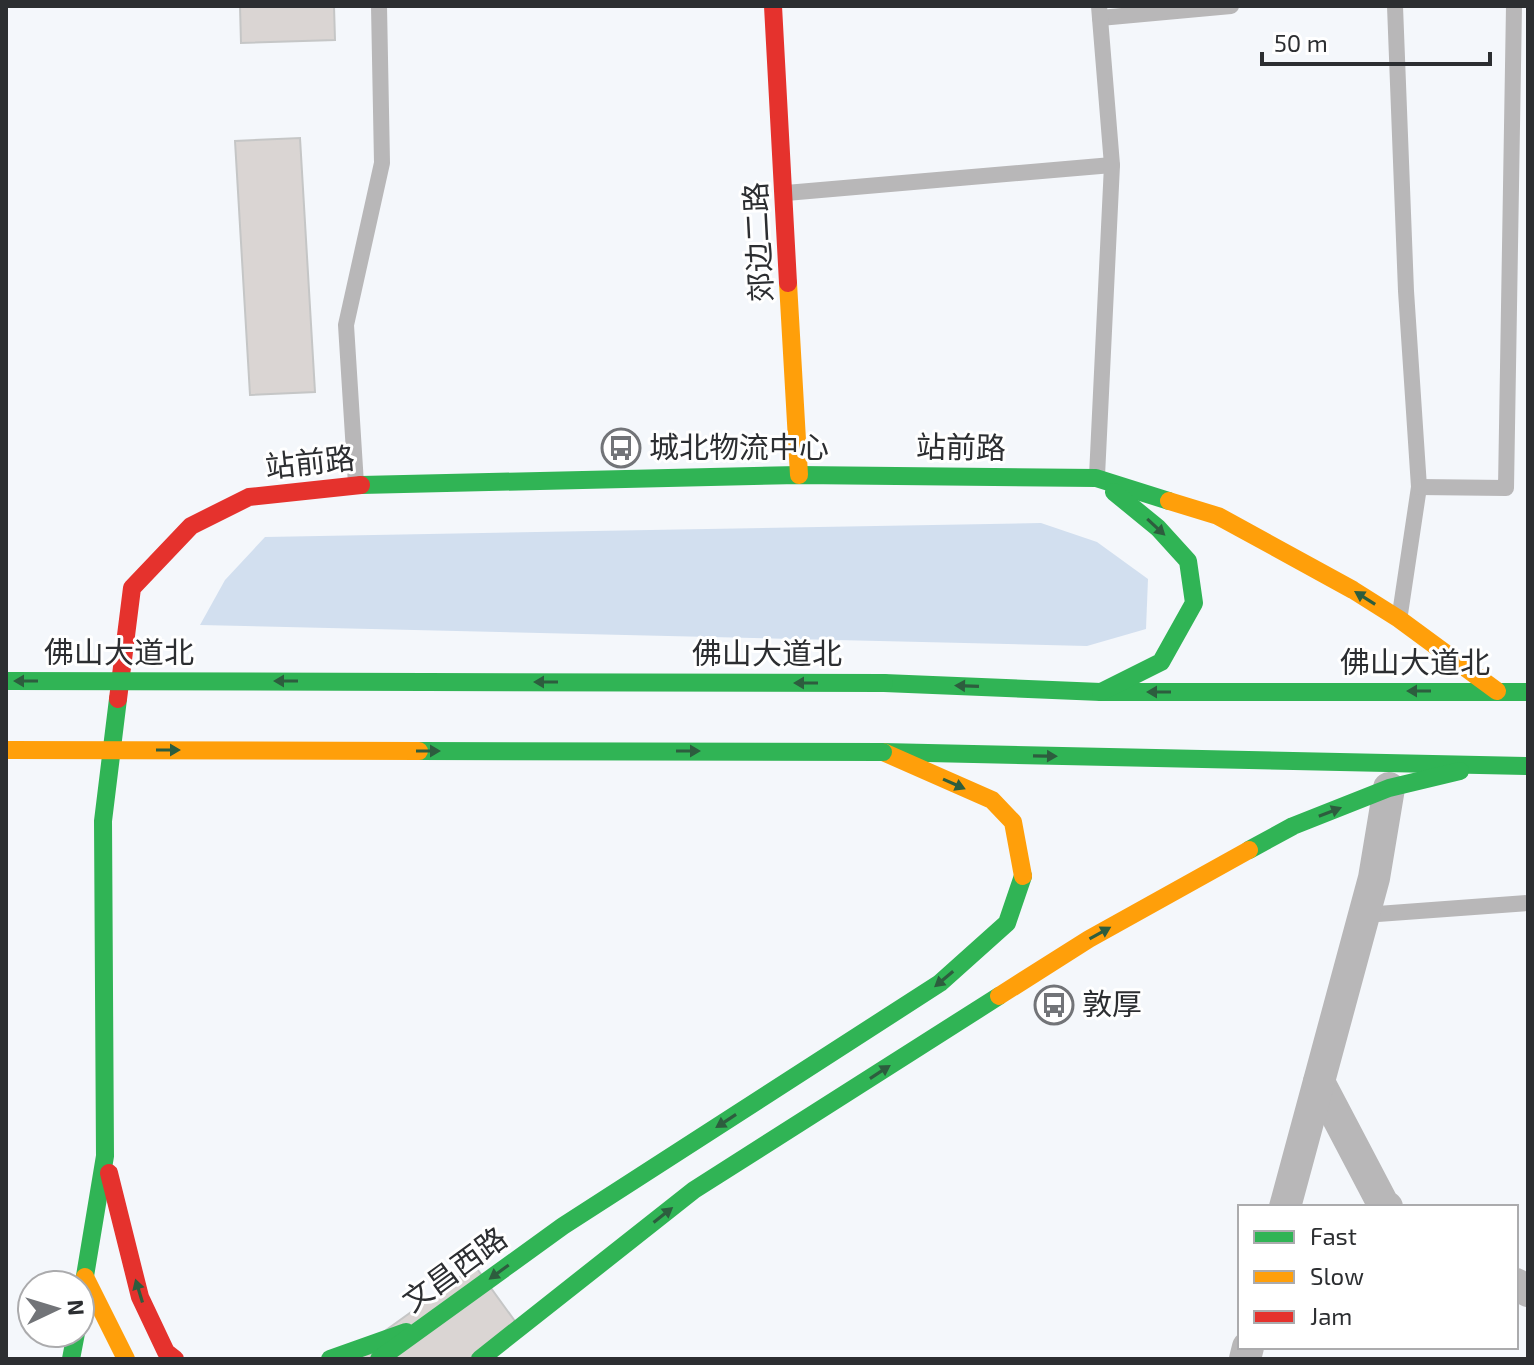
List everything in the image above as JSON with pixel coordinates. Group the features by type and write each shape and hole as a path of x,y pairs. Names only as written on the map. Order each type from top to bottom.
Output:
{"main road":[{"name":"郊边二路","path":"773,6 799,475"},
{"name":"站前路","path":"105,1156 103,821 132,588 191,526 249,497 356,485 799,475 1096,478 1218,516 1353,590 1399,619 1497,691"},
{"path":"1096,478 1158,528 1188,561 1194,603 1161,662 1101,692"},
{"name":"佛山大道北","path":"6,681 884,683 1101,692 1528,692"},
{"path":"6,750 883,752 1528,766"},
{"name":"文昌西路","path":"379,1359 563,1226 940,983 1007,923 1023,875 1013,822 992,800 883,752"},
{"path":"480,1359 694,1190 1089,939 1293,826 1389,788 1483,765"},
{"path":"86,1269 105,1156"},
{"path":"105,1156 140,1297 175,1357"},
{"path":"96,1299 126,1359"},
{"path":"330,1359 427,1325"}],"street":[{"path":"1286,1205 1374,878 1389,788"},
{"path":"1319,1082 1384,1205"}],"lane":[{"path":"356,485 346,325 382,163 379,6"},
{"path":"1096,478 1112,165 1100,12 1231,6"},
{"path":"1395,6 1406,291 1419,487 1399,619"},
{"path":"1419,487 1506,488 1514,6"},
{"path":"784,193 1112,165"},
{"path":"1364,915 1528,903"}],"shaded area":[{"path":"1041,523 1097,542 1148,579 1146,629 1087,646 200,625 225,580 265,537"}],"building":[{"path":"240,6 334,6 335,40 241,43"},
{"path":"300,138 315,392 250,395 235,141"},
{"path":"475,1266 517,1324 469,1359 346,1359"}],"traffic: fast":[{"path":"361,485 799,475 1096,478 1169,501"},
{"path":"1101,692 1161,662 1194,603 1188,561 1158,528 1114,492"},
{"path":"6,681 884,683"},
{"path":"884,683 1101,692 1528,692"},
{"path":"86,1269 105,1156 103,821 118,699"},
{"path":"419,751 883,752"},
{"path":"883,752 1528,766"},
{"path":"1249,850 1293,826 1389,788 1460,771"},
{"path":"379,1359 563,1226 940,983 1007,923 1023,876"},
{"path":"480,1359 694,1190 999,996"},
{"path":"330,1359 406,1332"},
{"path":"71,1359 73,1349"}],"traffic: slow":[{"path":"788,283 799,475"},
{"path":"1169,501 1218,516 1353,590 1399,619 1497,691"},
{"path":"6,750 419,751"},
{"path":"883,752 992,800 1013,822 1023,876"},
{"path":"999,996 1089,939 1249,850"},
{"path":"96,1299 126,1359"}],"traffic: jam":[{"path":"773,6 788,283"},
{"path":"118,699 132,588 191,526 249,497 361,485"},
{"path":"109,1173 140,1297 166,1352 175,1359"}],"place":[{"name":"城北物流中心","path":"621,448"},
{"name":"敦厚","path":"1054,1005"}]}
